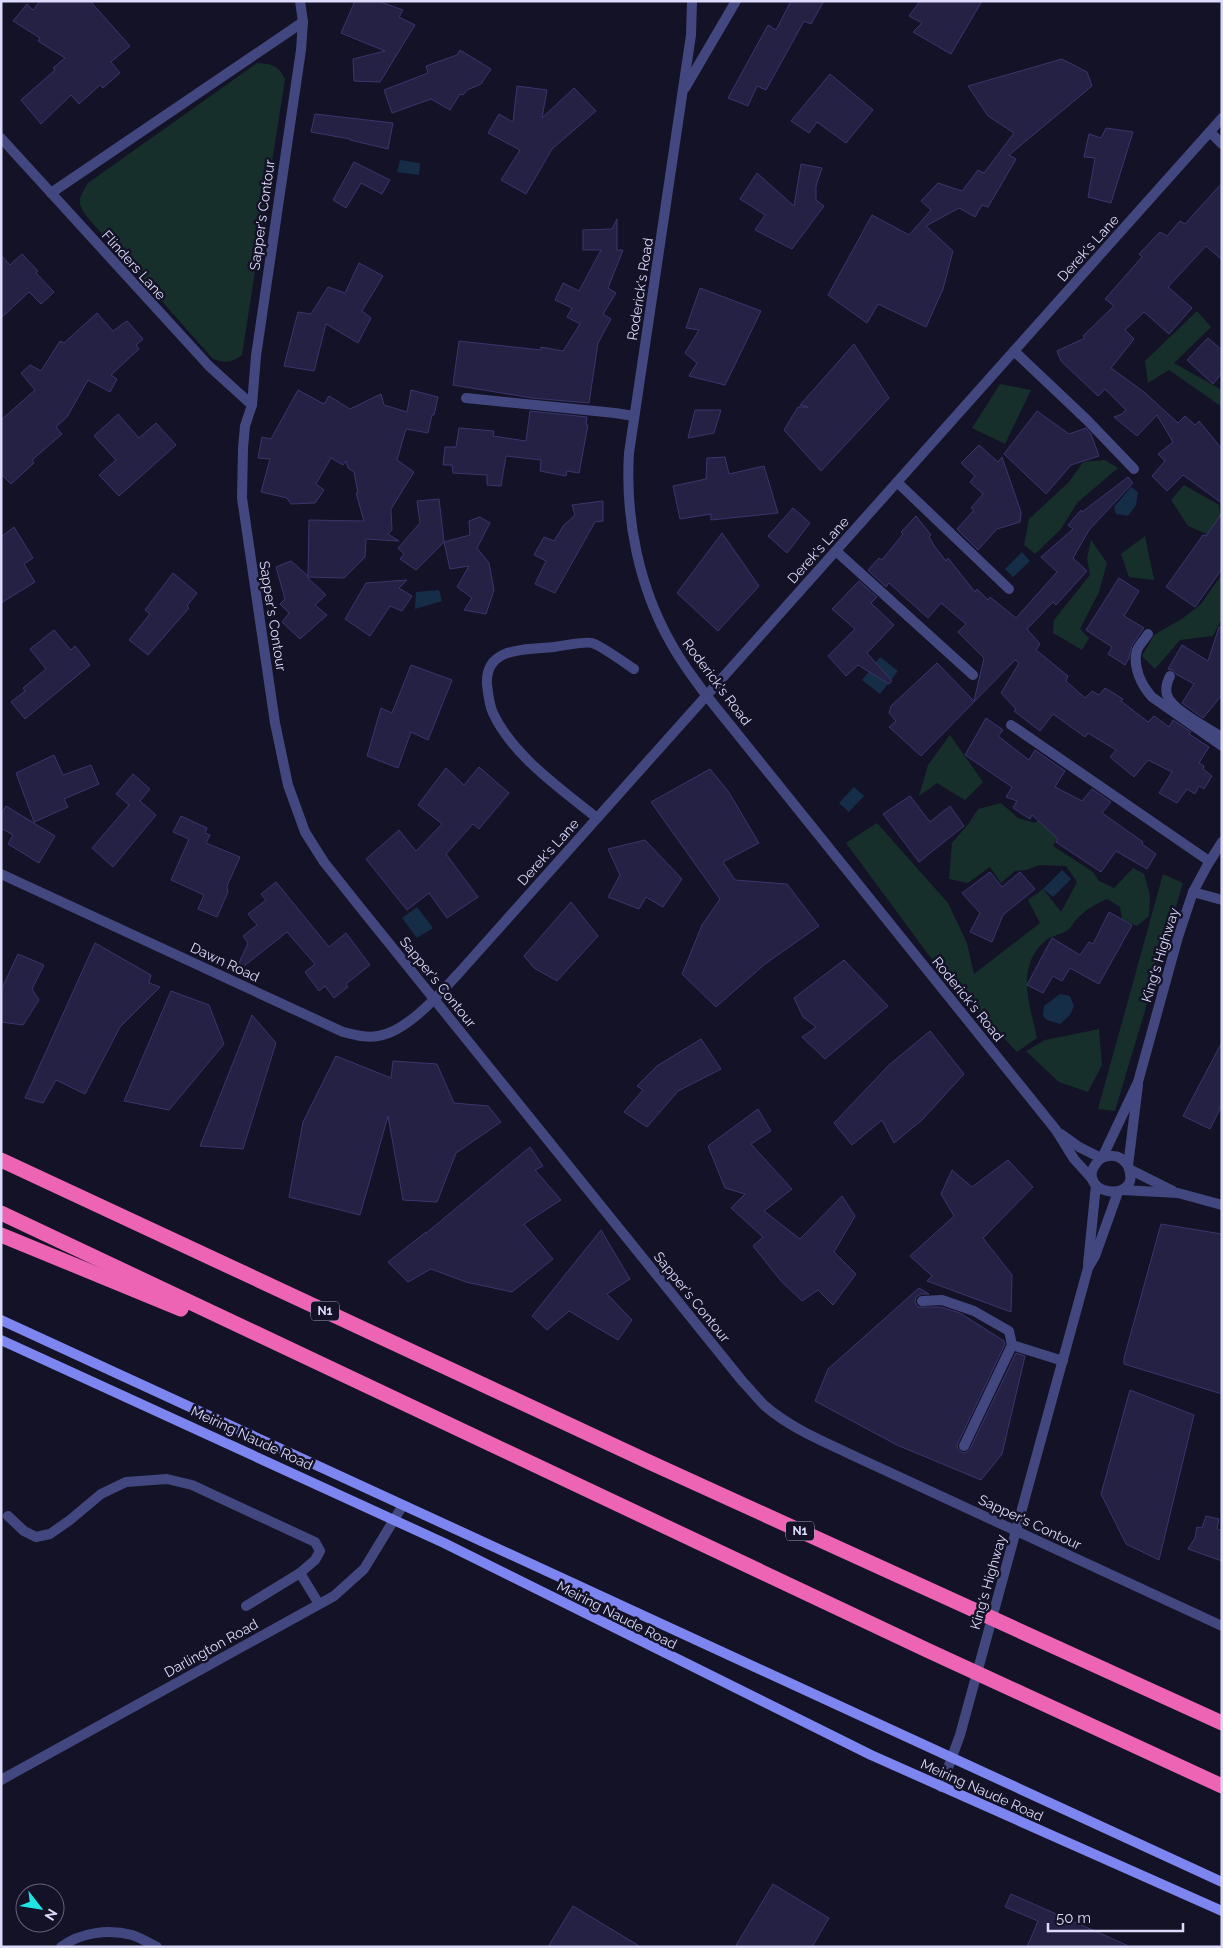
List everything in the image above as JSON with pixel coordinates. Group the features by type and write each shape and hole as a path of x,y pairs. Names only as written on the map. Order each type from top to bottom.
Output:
{"highway":[{"name":"N1","path":"1,1160 658,1466 1222,1723"},
{"path":"1,1213 963,1667 1222,1786"},
{"path":"1,1235 349,1378"}],"street":[{"name":"Sapper's Contour","path":"300,1 303,22 300,50 256,356 252,405 245,426 242,498 275,723 290,792 306,832 324,862 434,1000 743,1382 764,1405 810,1435 1222,1626"},
{"name":"Roderick's Road","path":"692,1 691,35 629,454 628,483 630,509 640,567 652,604 670,643 706,695 1056,1130 1071,1155 1094,1182"},
{"path":"682,93 736,1"},
{"path":"51,193 303,22"},
{"name":"Derek's Lane","path":"434,1000 1222,118"},
{"path":"1210,132 1222,144"},
{"name":"Flinders Lane","path":"1,138 209,366 252,405"},
{"path":"1014,351 1087,420 1134,469"},
{"path":"466,398 634,416"},
{"path":"897,482 1009,589"},
{"path":"836,551 973,675"},
{"path":"1148,634 1137,652 1137,667 1144,688 1152,697 1222,746"},
{"path":"597,818 534,765 506,736 492,712 487,674 492,662 500,656 514,651 591,643 634,669"},
{"path":"1170,676 1166,685 1167,695 1170,700 1194,720 1222,736"},
{"path":"1011,725 1209,861"},
{"name":"King's Highway","path":"1129,1167 1138,1082 1178,938 1194,892 1209,861 1222,842"},
{"name":"Dawn Road","path":"1,874 350,1034 371,1037 395,1031 434,1000"},
{"path":"1194,892 1222,900"},
{"name":"King's Highway","path":"1102,1158 1138,1082"},
{"name":"Roderick's Road","path":"1056,1130 1079,1147 1102,1158"},
{"path":"1178,1193 1120,1191 1108,1193 1099,1189 1094,1182 1093,1171 1102,1158 1108,1156 1120,1157 1129,1167 1178,1193 1222,1205"},
{"path":"1120,1191 1129,1181 1129,1167"},
{"name":"King's Highway","path":"941,1787 960,1735 1088,1268 1094,1182"},
{"name":"King's Highway","path":"1088,1268 1095,1256 1120,1191"},
{"path":"922,1301 942,1300 974,1311 1009,1332 1012,1345 964,1446"},
{"name":"Meiring Naude Road","path":"1,1320 1222,1882"},
{"name":"Meiring Naude Road","path":"1,1340 394,1519 777,1709 941,1787 1222,1911"},
{"path":"1012,1345 1063,1360"},
{"path":"8,1516 24,1531 36,1537 50,1534 101,1494 126,1482 167,1479 192,1485 315,1542 320,1551 315,1560 300,1573 246,1606"},
{"name":"Darlington Road","path":"1,1780 334,1596 364,1569 403,1505"},
{"path":"300,1573 320,1604"},
{"path":"61,1947 91,1933 116,1932 134,1936 157,1947"}],"green space":[{"path":"257,63 274,66 285,79 242,355 235,360 225,362 213,359 88,218 80,205 80,197 88,183"},
{"path":"1197,311 1211,327 1174,363 1222,390 1222,407 1169,370 1148,383 1145,361"},
{"path":"1000,384 1031,390 1005,444 972,428"},
{"path":"1105,460 1118,468 1078,502 1060,530 1035,554 1024,545 1029,519 1069,482 1083,462"},
{"path":"1184,485 1219,505 1222,525 1209,535 1188,526 1171,500"},
{"path":"1145,536 1154,580 1129,577 1121,554"},
{"path":"1091,540 1107,563 1099,592 1080,629 1089,638 1082,650 1053,633 1054,620 1090,575 1087,558"},
{"path":"1222,574 1222,618 1213,636 1180,640 1155,669 1142,656 1154,635 1183,618 1201,604"},
{"path":"950,735 983,782 965,800 937,783 919,796 928,765"},
{"path":"1001,803 1018,818 1035,823 1048,813 1070,818 1053,846 1093,872 1099,881 1114,888 1133,868 1144,874 1150,895 1149,916 1137,926 1122,919 1120,907 1107,899 1087,910 1069,929 1045,941 1036,951 1030,962 1027,974 1027,987 1037,1038 1017,1052 939,969 846,843 877,823 948,903 967,943 974,974 1040,923 1028,900 1043,889 1061,912 1077,882 1066,866 1040,865 1026,870 1015,871 1001,883 990,867 968,883 949,879 952,843 978,809"},
{"path":"1163,874 1183,883 1115,1111 1098,1109"},
{"path":"1099,1029 1102,1065 1088,1092 1059,1082 1026,1051 1045,1040"}],"water":[{"path":"400,160 420,163 419,175 397,172"},
{"path":"1131,487 1138,492 1136,505 1128,516 1116,514 1114,507"},
{"path":"1022,552 1030,561 1013,577 1005,569"},
{"path":"439,590 442,601 415,609 416,592"},
{"path":"880,657 898,671 880,694 862,680"},
{"path":"854,787 864,796 849,812 839,803"},
{"path":"1062,870 1071,879 1053,897 1043,889"},
{"path":"417,907 433,928 417,938 402,918"},
{"path":"1060,994 1070,996 1074,1006 1070,1015 1060,1024 1047,1020 1043,1016 1044,1006"}],"building":[{"path":"40,1 90,1 130,46 111,62 120,73 103,88 100,85 79,104 71,95 41,124 21,100 55,70 53,68 65,58 38,41 40,38 13,21 27,4 33,10"},
{"path":"355,1 378,1 403,10 399,17 415,25 380,82 354,81 353,59 385,51 341,33"},
{"path":"791,1 824,1 811,24 804,21 766,90 757,86 748,106 728,98 768,25 776,30"},
{"path":"920,1 982,1 951,54 913,32 922,23 909,16"},
{"path":"460,50 491,69 481,84 467,90 463,95 460,94 450,110 431,99 392,113 384,90 428,73 426,66 457,55"},
{"path":"1062,59 1087,72 1092,86 1009,155 1016,159 988,207 982,205 975,217 959,208 926,226 953,251 943,289 926,327 878,304 867,323 828,295 872,215 909,235 931,210 921,201 938,183 962,191 978,170 984,173 1014,133 988,116 968,86"},
{"path":"830,74 873,110 846,143 817,122 809,133 791,121"},
{"path":"517,86 547,90 542,118 574,88 596,111 552,149 526,194 501,180 520,150 488,133 499,114 513,122"},
{"path":"315,114 393,123 388,149 350,139 311,132"},
{"path":"1106,128 1133,132 1111,203 1088,197 1095,158 1084,157 1089,134 1101,138"},
{"path":"354,162 390,180 382,194 361,183 346,208 333,200"},
{"path":"801,164 822,168 816,186 816,200 824,206 792,249 755,230 765,215 740,199 757,173 794,206"},
{"path":"1222,183 1222,260 1206,246 1168,287 1192,308 1169,334 1144,312 1125,330 1134,339 1111,368 1144,392 1178,423 1185,416 1195,425 1199,421 1222,449 1222,503 1183,475 1167,491 1152,476 1165,461 1158,454 1173,442 1157,415 1137,436 1114,417 1126,410 1105,389 1098,396 1061,361 1057,351 1085,338 1083,336 1114,306 1105,299 1142,257 1139,254 1160,232 1167,236 1180,221 1185,224"},
{"path":"617,219 617,250 623,250 608,288 616,293 603,314 611,319 598,343 589,403 532,398 453,385 459,341 541,350 541,347 563,351 580,324 567,317 572,308 555,300 563,283 579,291 601,250 583,250 583,230 612,229"},
{"path":"22,254 38,271 36,273 54,292 41,304 29,292 1,318 1,255 10,265"},
{"path":"359,263 383,276 362,311 371,318 358,343 326,324 314,371 284,366 298,312 311,314 328,287 345,293"},
{"path":"700,288 761,311 725,385 689,376 697,363 685,353 699,330 686,328"},
{"path":"97,313 113,331 127,321 143,339 136,345 139,349 111,375 117,379 110,392 88,380 67,417 56,427 62,434 32,460 34,463 11,484 1,474 1,420 35,390 21,373 30,365 41,371 60,341 64,343"},
{"path":"1208,338 1222,350 1222,373 1213,384 1187,360"},
{"path":"854,344 889,398 821,471 784,430 798,407 808,407 800,405"},
{"path":"298,390 324,404 329,396 350,409 381,394 384,405 407,412 411,390 438,397 428,433 406,429 397,460 414,472 391,509 392,530 388,534 399,541 366,539 365,557 344,578 307,577 326,595 315,605 327,615 300,639 282,622 289,613 280,604 285,599 276,567 291,561 308,576 309,520 364,521 356,493 358,493 354,472 348,468 346,461 343,465 331,458 316,484 324,490 315,503 291,504 287,498 261,492 270,459 258,458 262,437 271,439"},
{"path":"695,410 721,410 714,433 688,438"},
{"path":"530,411 587,417 586,425 588,425 579,473 567,471 566,476 540,471 541,460 506,456 501,486 487,485 487,475 453,473 452,465 443,465 445,447 456,447 459,428 494,431 493,436 526,441"},
{"path":"1037,411 1069,434 1086,428 1091,434 1099,456 1071,465 1046,494 1004,454"},
{"path":"118,414 139,438 156,423 176,445 119,496 99,475 116,460 94,436"},
{"path":"979,445 998,462 1002,457 1021,512 1020,522 997,529 978,550 957,529 974,510 971,508 983,494 970,482 975,476 961,463"},
{"path":"725,457 729,474 764,466 778,513 711,520 711,514 680,519 673,486 706,479 707,458"},
{"path":"1128,477 1133,483 1089,530 1073,558 1087,571 1056,605 1053,602 1027,629 1040,644 1036,650 1068,676 1066,681 1085,698 1092,691 1099,695 1105,688 1123,699 1121,701 1148,722 1154,716 1169,727 1173,720 1191,732 1189,734 1209,747 1199,763 1212,776 1204,789 1199,786 1195,794 1187,789 1177,803 1159,793 1172,772 1148,760 1134,777 1110,757 1116,750 1088,733 1085,737 1053,714 1040,731 1014,711 1016,709 1001,693 1019,663 1015,660 921,756 889,727 896,721 889,713 891,706 937,663 974,701 984,658 958,632 966,624 941,603 928,618 889,583 886,587 868,570 879,558 882,560 903,534 901,532 916,516 931,535 929,537 935,547 946,561 948,558 975,592 977,589 988,600 990,597 1016,618 1057,572 1041,557 1073,529 1068,525 1081,510 1082,512"},
{"path":"439,499 444,542 416,570 400,559 404,554 398,548 420,523 417,501"},
{"path":"603,501 603,521 595,522 555,593 535,584 546,561 534,555 544,537 554,541 564,525 575,515 572,505"},
{"path":"793,508 810,523 787,553 768,536"},
{"path":"1222,513 1222,569 1195,607 1166,587 1203,535 1206,536"},
{"path":"480,517 490,523 477,548 489,563 494,590 486,614 464,610 472,598 457,587 469,566 450,569 444,542 470,535 469,521"},
{"path":"14,527 33,558 24,564 35,582 1,603 1,537"},
{"path":"722,533 759,586 718,631 677,593"},
{"path":"173,573 197,593 187,606 189,608 148,655 129,640 150,614 145,610"},
{"path":"1119,578 1139,591 1124,616 1144,628 1132,645 1125,665 1108,654 1112,647 1086,630"},
{"path":"407,580 399,588 412,596 402,611 390,606 370,636 345,619 366,583"},
{"path":"859,581 877,597 871,603 894,625 867,653 892,681 889,684 858,665 846,676 828,656 855,629 832,609"},
{"path":"1219,627 1222,628 1222,695 1203,718 1182,703 1194,684 1176,674 1173,670 1168,669 1182,645 1208,661"},
{"path":"54,630 71,650 75,646 90,665 25,719 11,702 25,691 23,688 46,669 30,649"},
{"path":"411,665 452,680 428,740 411,732 398,768 367,756 381,708 392,713"},
{"path":"986,718 1003,730 998,736 1029,760 1035,750 1065,771 1055,787 1082,801 1092,789 1111,802 1102,813 1143,842 1142,844 1156,854 1147,869 1116,851 1101,872 1056,842 1058,839 1032,815 1030,819 1013,808 1017,801 1006,797 1012,787 965,755"},
{"path":"54,755 63,775 91,765 99,784 64,799 68,807 34,822 16,773"},
{"path":"479,767 509,793 479,829 473,824 446,854 478,897 447,918 429,893 407,910 366,859 399,830 416,851 442,824 418,805 446,768 464,785"},
{"path":"710,769 728,791 759,843 723,862 735,880 787,884 819,926 765,964 716,1007 682,974 702,925 720,899 651,802"},
{"path":"133,774 150,789 140,801 156,815 113,867 92,848 129,805 116,794"},
{"path":"910,796 930,822 950,806 964,826 919,862 883,814"},
{"path":"6,806 55,836 39,863 8,844 13,835 1,828 1,814"},
{"path":"181,816 207,828 205,833 210,835 206,843 240,857 227,886 228,892 217,917 198,909 204,895 171,880 189,839 173,832"},
{"path":"645,840 682,879 663,907 646,897 639,909 608,897 620,875 608,849"},
{"path":"990,872 1002,887 1020,872 1035,889 1003,915 992,942 970,932 980,913 962,893"},
{"path":"276,882 329,947 346,933 370,965 346,984 348,987 334,998 325,986 319,991 305,972 315,964 287,932 234,974 248,943 243,936 257,925 248,914 266,900 261,894"},
{"path":"571,902 598,936 557,981 534,968 524,956"},
{"path":"1109,912 1132,925 1099,984 1070,968 1062,981 1053,976 1043,993 1027,985 1052,938 1080,955 1089,942 1093,944"},
{"path":"95,943 151,975 149,983 160,987 120,1027 85,1094 56,1080 43,1103 25,1098"},
{"path":"18,954 44,965 32,989 39,1000 23,1025 1,1022 1,990"},
{"path":"844,960 888,1006 825,1059 802,1037 816,1027 803,1017 794,998"},
{"path":"171,991 209,1005 224,1044 169,1110 124,1101"},
{"path":"252,1015 276,1043 243,1149 200,1146"},
{"path":"930,1031 964,1074 922,1120 894,1143 882,1120 852,1145 834,1123 889,1065"},
{"path":"701,1039 721,1069 678,1091 647,1127 624,1112 643,1090 637,1086 657,1066"},
{"path":"1222,1042 1222,1105 1210,1129 1183,1116"},
{"path":"336,1056 391,1078 393,1061 437,1064 454,1103 488,1106 501,1122 456,1153 437,1202 403,1200 388,1116 360,1215 289,1197 303,1122"},
{"path":"758,1109 771,1131 751,1144 792,1189 764,1211 800,1239 842,1196 855,1216 834,1252 856,1274 833,1305 818,1290 802,1301 781,1281 753,1246 763,1237 731,1208 745,1194 725,1188 708,1146"},
{"path":"530,1147 543,1166 535,1170 561,1200 524,1224 553,1259 512,1292 466,1282 431,1269 408,1282 388,1262 426,1232 425,1234"},
{"path":"1008,1160 1033,1187 983,1238 1012,1275 1011,1312 927,1281 932,1276 910,1256 954,1216 941,1194 952,1170 972,1187"},
{"path":"1161,1224 1222,1234 1222,1394 1124,1364 1124,1358"},
{"path":"601,1230 630,1279 607,1294 632,1320 618,1340 569,1311 547,1330 532,1316"},
{"path":"919,1288 929,1294 921,1294 916,1297 915,1302 918,1307 941,1307 960,1313 1004,1341 1005,1344 958,1443 957,1447 961,1452 965,1453 970,1449 1016,1353 1025,1356 1002,1454 981,1480 897,1445 815,1401 828,1369"},
{"path":"1130,1390 1194,1415 1159,1560 1126,1544 1101,1494"},
{"path":"1206,1516 1219,1519 1217,1529 1222,1531 1222,1561 1188,1549 1195,1538 1197,1527 1202,1528"},
{"path":"773,1884 829,1918 812,1947 735,1947"},
{"path":"1011,1894 1131,1947 1027,1947 1038,1921 1005,1907"},
{"path":"573,1906 641,1947 548,1947"}]}
